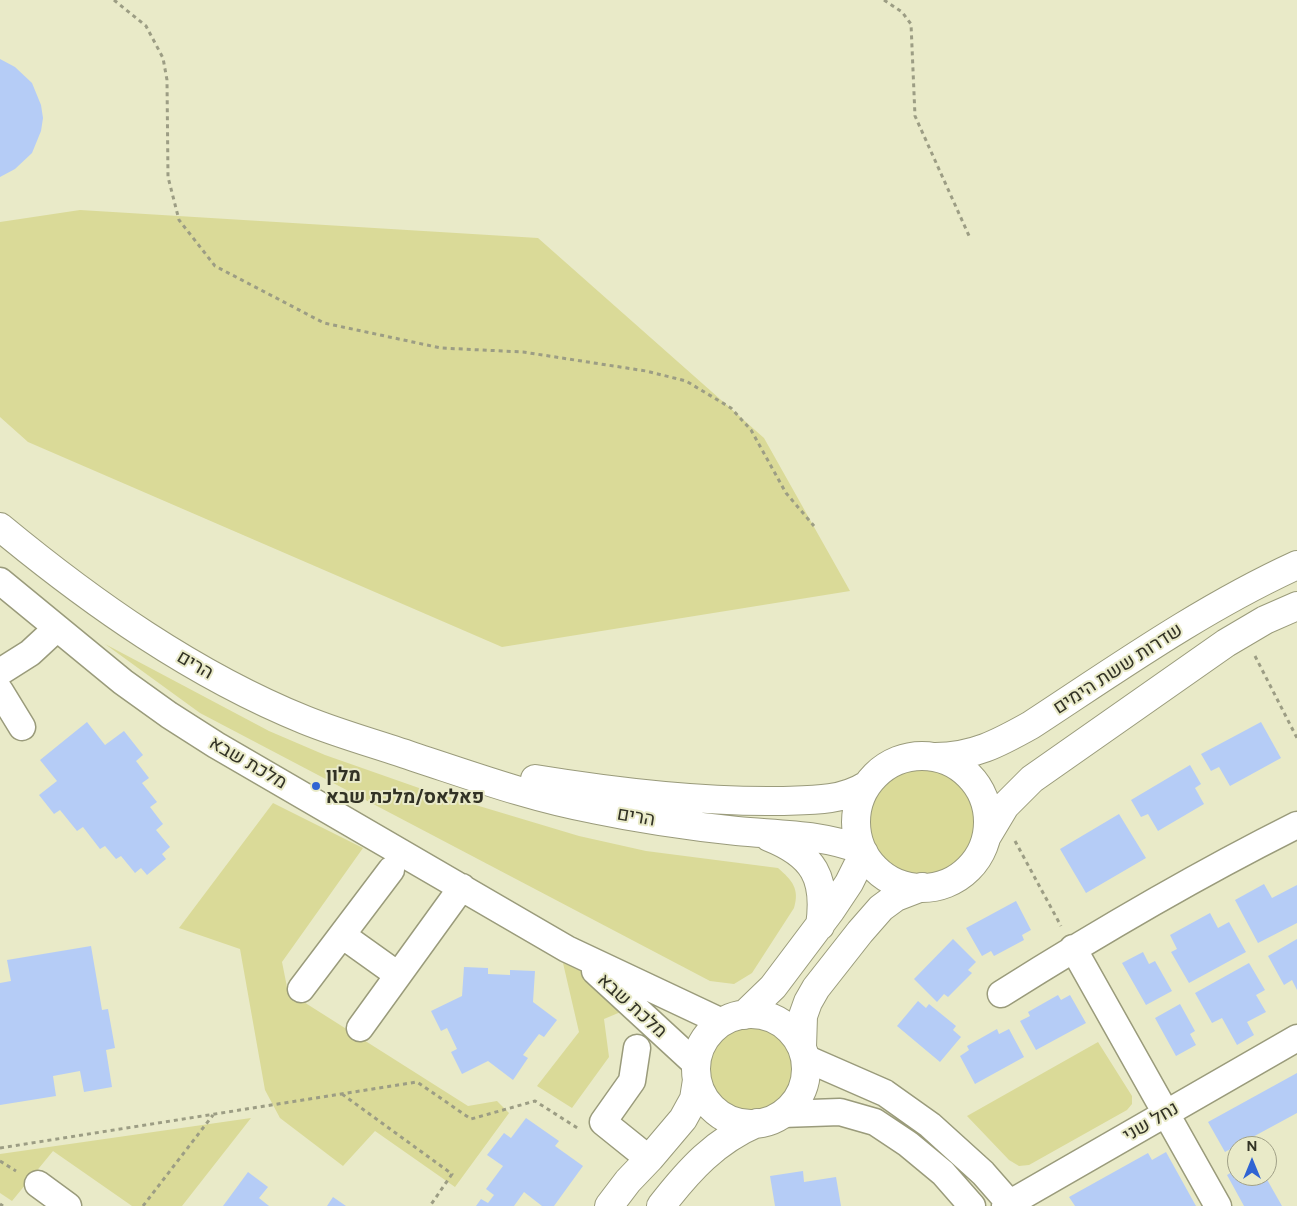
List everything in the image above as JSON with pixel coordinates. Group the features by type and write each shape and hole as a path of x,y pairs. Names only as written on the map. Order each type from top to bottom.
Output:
{"main road":[{"name":"הרים","path":"0,527 32,554 118,616 207,672 254,697 304,720 358,740 499,785 590,809 688,825 821,838 842,843 863,852"},
{"name":"שדרות ששת הימים","path":"935,757 968,754 1008,738 1195,620 1297,565"},
{"name":"שדרות ששת הימים","path":"985,839 999,813 1010,798 1032,779 1243,632 1297,606"},
{"name":"הרים","path":"415,757 510,775 607,790 706,799 757,801 821,800 849,795 867,785"},
{"path":"661,1206 709,1152 737,1131 773,1119 782,1114 793,1103 802,1090 806,1074 803,1016 808,1002 816,988 881,908 904,893 947,882 958,876 976,858 985,839 988,822 986,808 976,785 958,767 947,761 935,757 908,757 896,761 880,771 867,785 857,808 857,835 863,852 875,868 885,876 896,882 922,887"},
{"path":"758,832 788,846 800,854 817,875 823,906 820,926"},
{"path":"609,1206 628,1181 683,1119 694,1099 700,1047 705,1038 774,987 844,891 863,852"},
{"path":"733,1018 762,1015 782,1023 793,1034 804,1052"},
{"path":"697,1072 705,1099 720,1114 740,1122 757,1123"}],"street":[{"name":"מלכת שבא","path":"0,581 123,682 185,726 567,949 601,976 697,1072"},
{"path":"4,665 30,653 57,628"},
{"path":"0,690 22,727"},
{"path":"1001,994 1073,948 1172,891 1297,825"},
{"path":"301,989 391,870"},
{"path":"360,1028 462,887"},
{"path":"342,934 398,975"},
{"path":"1073,948 1218,1206"},
{"name":"מלכת שבא","path":"567,949 733,1018"},
{"name":"נחל שני","path":"1009,1205 1297,1038"},
{"path":"638,1048 632,1081 603,1122 649,1159"},
{"path":"804,1052 885,1093 930,1125 983,1173 1009,1205"},
{"path":"782,1114 840,1112 875,1122 908,1144 943,1173 972,1206"},
{"path":"38,1184 68,1206"}],"path":[{"path":"114,0 146,26 163,58 167,80 168,177 179,220 215,266 324,323 441,348 523,352 646,370 686,382 731,408 751,430 786,493 814,526"},
{"path":"884,0 902,12 910,24 915,116 970,238"},
{"path":"1243,632 1297,738"},
{"path":"999,813 1073,948"},
{"path":"0,1148 418,1082 470,1119 535,1101 583,1132"},
{"path":"342,1094 452,1174 430,1206"},
{"path":"143,1206 213,1114"}],"green space":[{"path":"80,210 538,238 764,438 850,591 502,647 28,442 0,417 0,222"},
{"path":"105,644 269,731 325,755 419,788 579,836 646,851 778,868 794,885 796,901 794,908 752,973 734,984 710,981 200,713"},
{"path":"922,763 944,768 955,773 971,789 976,800 981,822 976,844 971,855 955,871 944,876 922,881 900,876 889,871 873,855 868,844 863,822 868,800 873,789 889,773 900,768"},
{"path":"273,803 363,848 282,962 288,992 468,1106 497,1101 509,1113 455,1187 375,1131 343,1166 280,1118 265,1090 240,949 179,928"},
{"path":"563,963 589,975 623,1011 604,1019 609,1057 572,1108 537,1086 579,1032"},
{"path":"751,1022 769,1026 784,1036 794,1051 798,1069 794,1087 784,1102 769,1112 751,1116 733,1112 718,1102 708,1087 704,1069 708,1051 718,1036 733,1026"},
{"path":"1098,1042 1132,1096 1132,1104 1127,1110 1029,1165 1019,1166 1009,1160 967,1116"},
{"path":"251,1118 182,1206 132,1206 53,1151 12,1201 0,1193 0,1154"}],"building":[{"path":"0,59 15,67 32,83 41,105 43,118 41,131 32,153 15,169 0,177"},
{"path":"87,722 105,745 124,731 143,755 136,761 149,778 142,783 157,802 150,807 163,824 156,830 170,847 162,854 166,859 147,875 141,868 135,873 121,856 116,859 105,846 100,849 83,827 77,831 60,810 54,814 39,795 57,781 40,760"},
{"path":"1261,722 1281,758 1230,786 1219,767 1211,771 1201,754"},
{"path":"1190,765 1201,784 1195,788 1204,804 1158,831 1148,814 1141,817 1131,800"},
{"path":"1119,814 1146,858 1086,893 1060,849"},
{"path":"1264,884 1272,898 1297,885 1297,923 1258,943 1235,900"},
{"path":"1016,901 1031,930 1022,935 1024,940 994,956 991,951 982,956 966,928"},
{"path":"1210,913 1218,928 1229,922 1246,952 1189,983 1171,952 1177,949 1170,935"},
{"path":"953,939 976,962 968,970 972,973 948,997 944,994 937,1002 914,979"},
{"path":"1297,939 1297,990 1292,980 1284,985 1268,956"},
{"path":"91,946 102,1010 108,1009 115,1048 106,1050 112,1087 84,1092 80,1071 53,1076 56,1096 0,1105 0,983 11,981 7,960"},
{"path":"1143,952 1149,964 1155,961 1172,991 1146,1005 1122,963"},
{"path":"1249,963 1265,990 1256,995 1266,1012 1247,1022 1254,1035 1237,1045 1222,1018 1212,1023 1195,993"},
{"path":"464,967 488,968 488,974 510,975 510,970 535,971 533,1002 557,1020 544,1037 539,1034 523,1055 528,1058 513,1080 488,1061 462,1074 451,1052 457,1049 447,1028 441,1031 431,1011 462,996"},
{"path":"1058,995 1061,1000 1070,995 1086,1023 1036,1050 1020,1021 1030,1016 1028,1012"},
{"path":"918,1001 926,1008 929,1004 956,1026 953,1030 961,1037 940,1062 897,1026"},
{"path":"1180,1004 1195,1031 1190,1034 1196,1045 1176,1056 1155,1018"},
{"path":"997,1029 999,1034 1009,1029 1024,1057 975,1084 960,1056 969,1050 967,1046"},
{"path":"1297,1073 1297,1113 1255,1136 1227,1136 1227,1151 1225,1152 1208,1122"},
{"path":"526,1118 559,1141 555,1146 583,1166 554,1206 542,1206 524,1192 514,1206 476,1206 481,1199 488,1203 494,1195 486,1189 503,1166 487,1155 504,1133 511,1138"},
{"path":"1166,1152 1196,1206 1075,1206 1069,1197 1148,1153 1152,1160"},
{"path":"803,1171 804,1182 836,1177 841,1206 775,1206 770,1176"},
{"path":"248,1172 268,1187 259,1198 269,1206 223,1206"},
{"path":"1233,1186 1271,1186 1282,1206 1244,1206"},
{"path":"333,1197 346,1206 327,1206"}],"place":[{"name":"מלון פאלאס/מלכת שבא","path":"316,786"}]}
